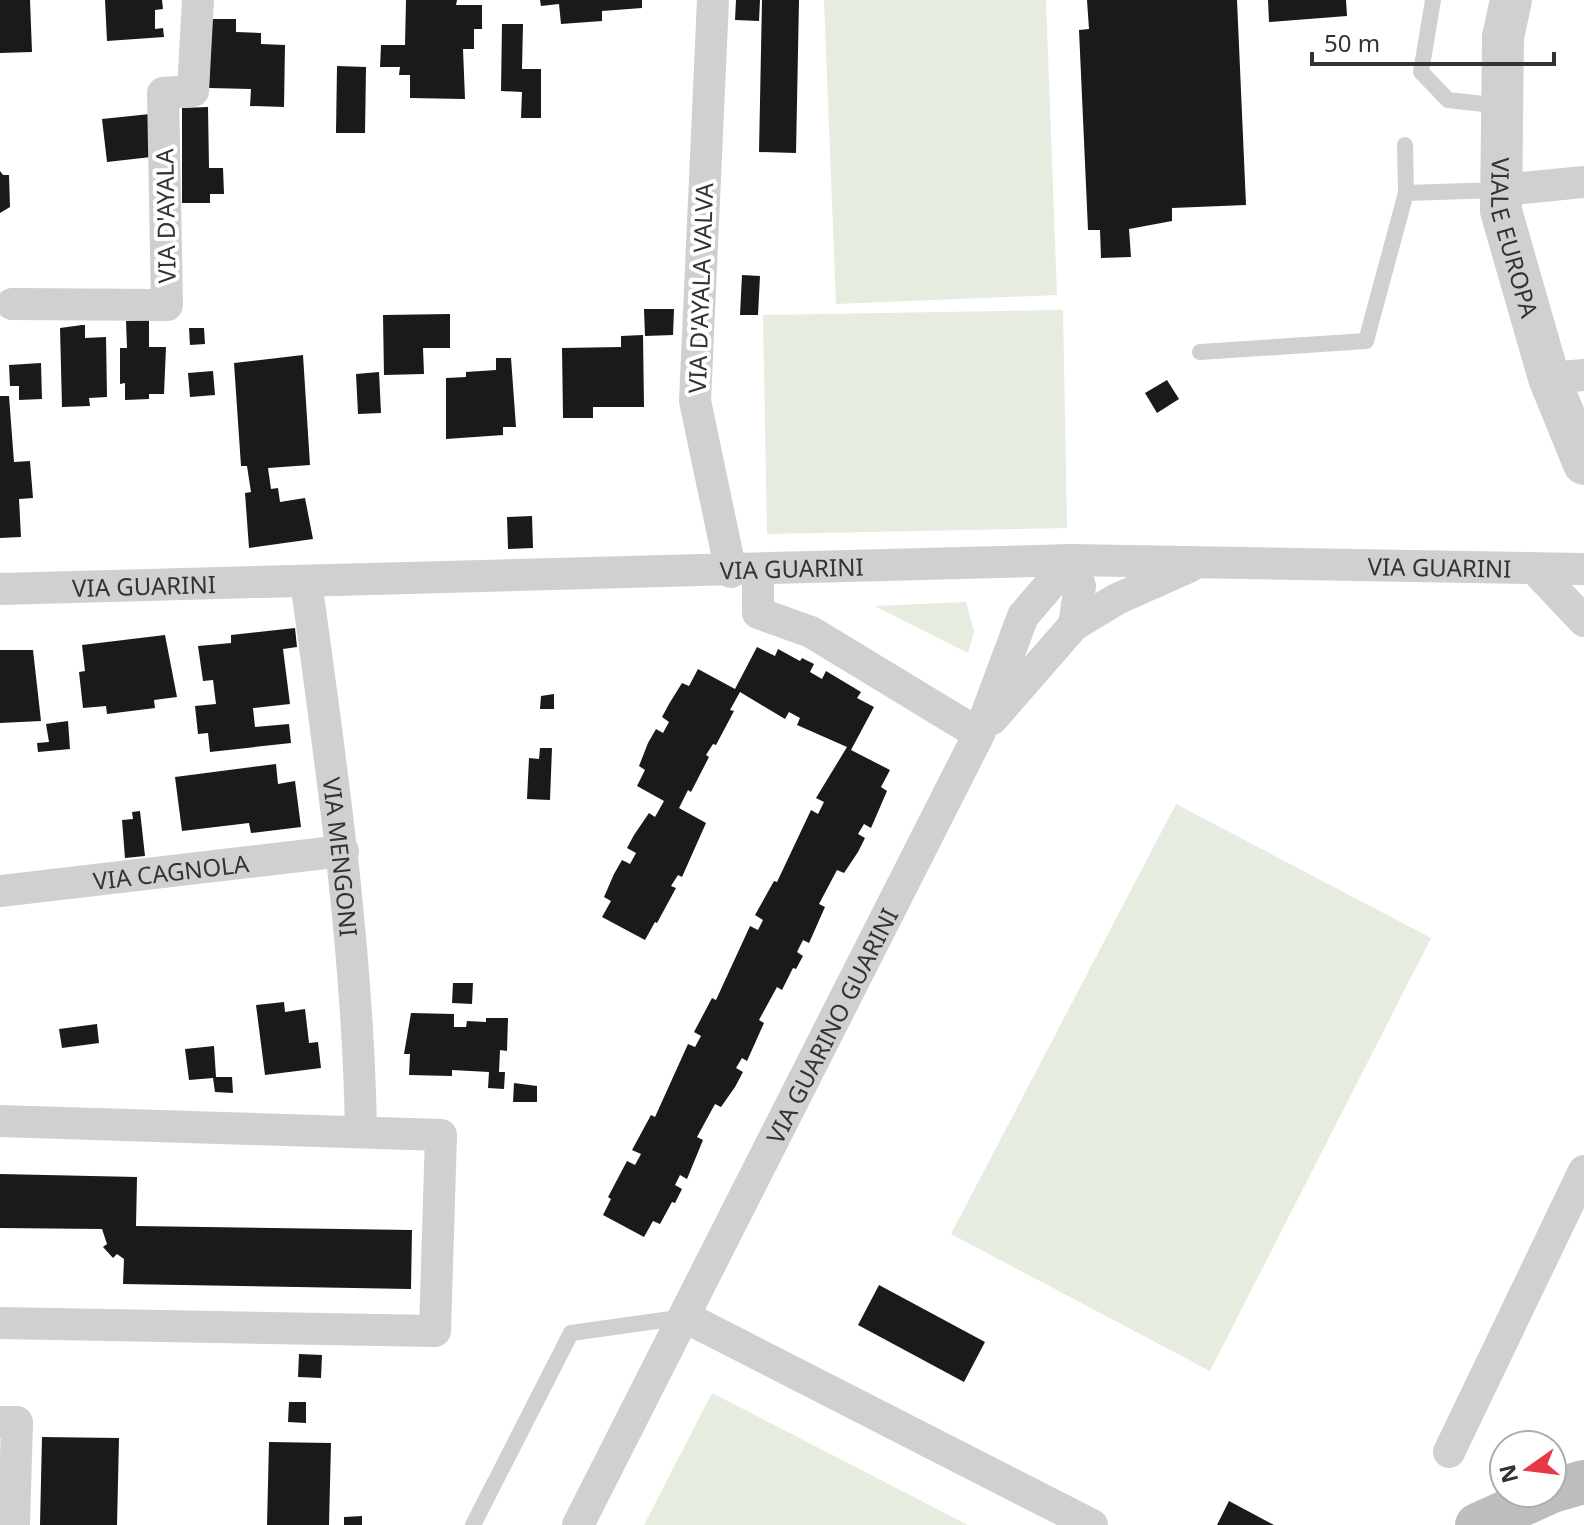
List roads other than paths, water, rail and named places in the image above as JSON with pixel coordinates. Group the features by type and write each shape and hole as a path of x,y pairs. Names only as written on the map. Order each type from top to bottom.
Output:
{"main road":[{"path":"1477,1525 1513,1509"}],"street":[{"name":"VIA D'AYALA","path":"12,304 167,305 163,93 193,91 198,0"},
{"name":"VIA D'AYALA VALVA","path":"713,0 695,401 758,613 811,632 979,734"},
{"name":"VIALE EUROPA","path":"1511,0 1503,37 1501,211 1567,377 1584,464"},
{"path":"1502,190 1584,182"},
{"name":"VIA GUARINI","path":"0,589 1071,560 1584,569"},
{"path":"1071,560 1080,586 1074,625"},
{"name":"VIA GUARINO GUARINI","path":"578,1525 979,734 1023,616 1071,560"},
{"path":"996,563 1023,616"},
{"name":"VIA GUARINO GUARINI","path":"979,734 1074,625 1117,599 1195,564"},
{"path":"1534,568 1584,621"},
{"name":"VIA MENGONI","path":"306,581 343,851 359,1051 361,1132"},
{"name":"VIA CAGNOLA","path":"0,891 343,851"},
{"path":"0,1121 441,1135 435,1331 0,1323"},
{"path":"1449,1452 1584,1171"},
{"path":"685,1317 1092,1525"},
{"path":"0,1422 17,1422 14,1525"}],"lane":[{"path":"1433,0 1421,72 1448,100 1502,106"},
{"path":"1200,352 1366,341 1406,193 1405,145"},
{"path":"1406,193 1502,190"},
{"path":"473,1525 571,1333 685,1317"}]}
